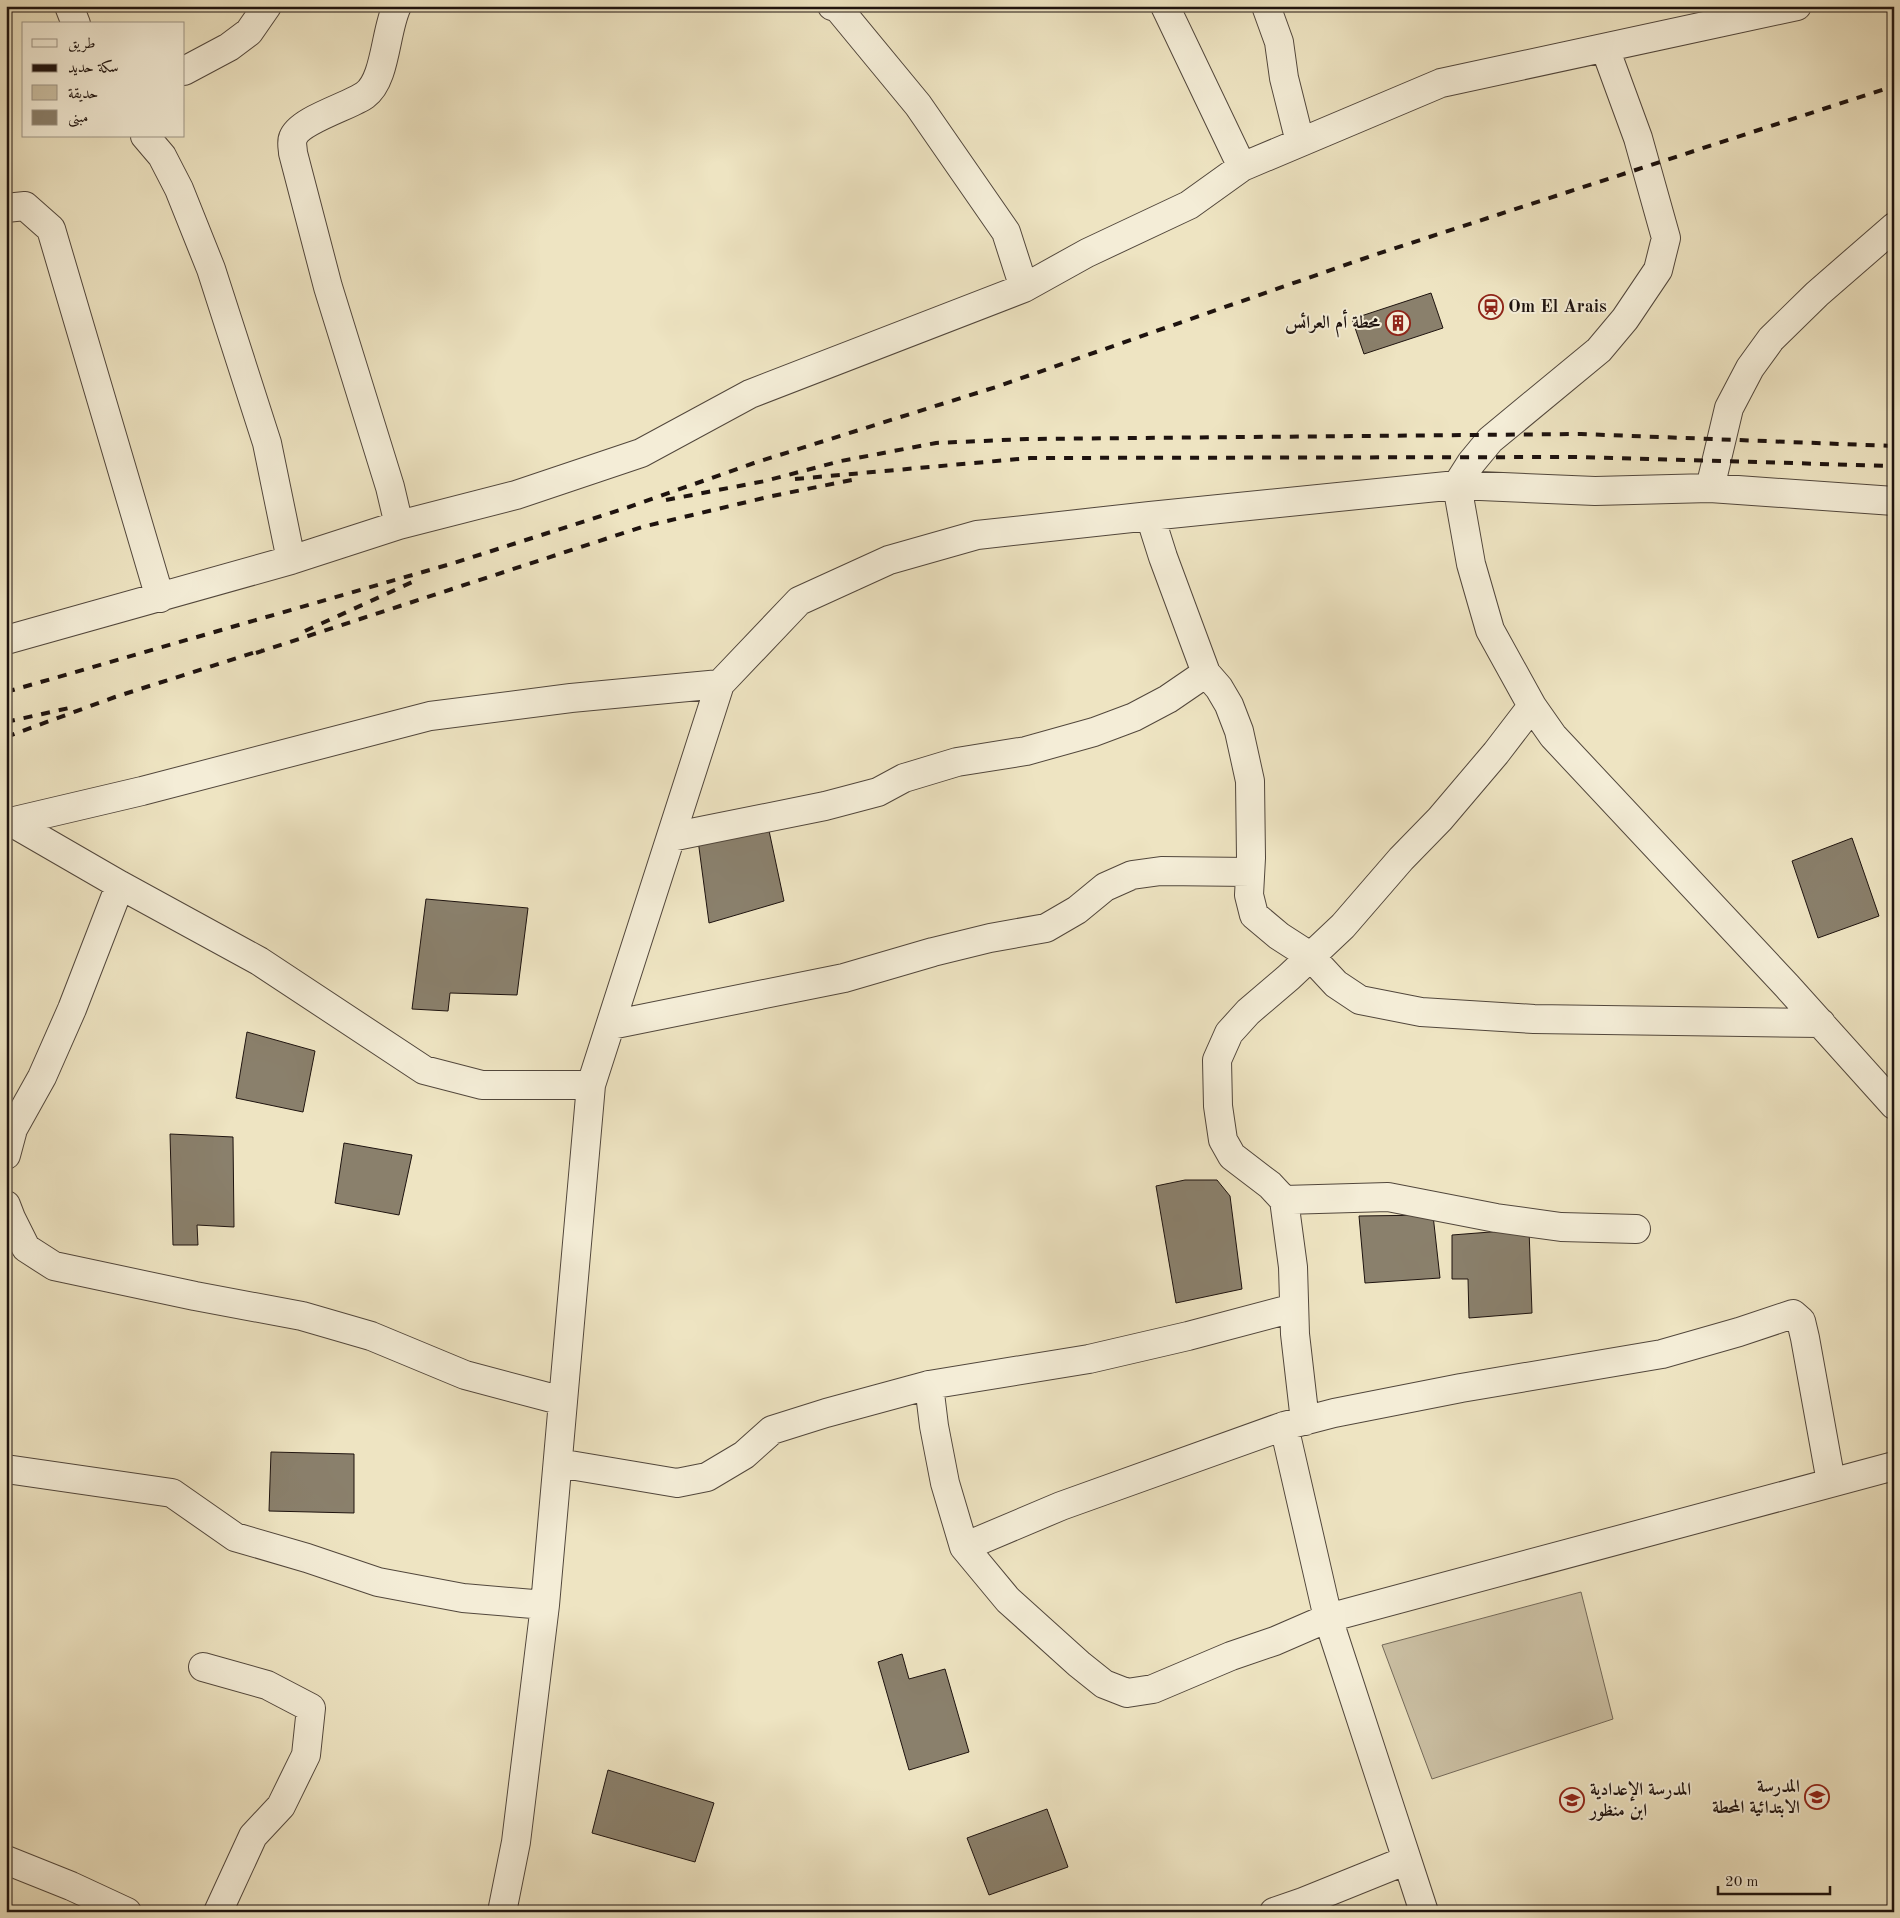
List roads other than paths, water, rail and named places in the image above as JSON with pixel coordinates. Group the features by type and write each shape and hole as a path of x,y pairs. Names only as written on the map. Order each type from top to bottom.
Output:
{"street":[{"path":"69,6 75,22"},
{"path":"185,70 229,47 249,32 267,6"},
{"path":"397,6 375,86 364,96 296,131 292,139 293,153 328,287 400,525"},
{"path":"1165,6 1242,167"},
{"path":"1266,6 1279,42 1284,78 1300,142"},
{"path":"6,640 291,560 400,525 516,496 641,453 750,394 1024,288 1087,253 1189,205 1242,167 1441,84 1797,6"},
{"path":"838,7 918,105 1006,232 1024,288"},
{"path":"1605,48 1638,138 1666,238 1658,270 1625,319 1599,350 1490,440 1471,463 1457,485 1472,564 1490,630 1532,706 1553,736 1821,1023 1894,1105"},
{"path":"147,138 162,156 179,189 211,269 267,443 291,560"},
{"path":"6,208 26,206 52,229 160,598"},
{"path":"1710,488 1729,408 1750,368 1777,332 1817,294 1894,227"},
{"path":"502,1912 516,1842 545,1605 591,1085 720,684 799,601 889,560 977,535 1457,485 1595,491 1710,488 1894,501"},
{"path":"1150,516 1163,557 1206,673 1219,688 1239,731 1250,781 1249,895 1254,915 1279,936 1310,956 1336,984 1360,1000 1420,1012 1534,1019 1821,1023"},
{"path":"671,837 825,806 878,792 904,778 957,762 1026,751 1094,732 1134,717 1168,699 1206,673"},
{"path":"8,822 142,791 430,716 571,698 720,684"},
{"path":"1424,1912 1328,1618 1295,1424 1293,1266 1284,1200 1270,1185 1232,1156 1223,1140 1218,1106 1217,1060 1229,1033 1248,1012 1289,978 1343,926 1401,859 1440,819 1496,753 1532,706"},
{"path":"8,822 259,961 424,1070 482,1084 591,1085"},
{"path":"611,1025 844,978 942,949 1046,928 1077,910 1105,887 1132,875 1161,871 1250,872"},
{"path":"6,1155 13,1129 42,1077 72,1009 120,885"},
{"path":"1284,1200 1388,1197 1496,1218 1561,1227 1636,1229"},
{"path":"6,1205 26,1248 54,1266 195,1296 302,1316 371,1336 465,1375 563,1401"},
{"path":"558,1463 677,1483 707,1477 744,1455 772,1430 929,1385 1089,1359 1188,1336 1294,1308"},
{"path":"964,1547 1061,1506 1295,1424 1334,1413 1461,1388 1662,1354 1740,1332 1793,1314 1801,1321 1805,1338 1831,1482"},
{"path":"929,1385 934,1426 945,1483 964,1547 1008,1600 1079,1664 1104,1684 1127,1693 1153,1689 1328,1618 1894,1466"},
{"path":"6,1469 172,1493 234,1537 378,1582 464,1598 545,1605"},
{"path":"204,1667 267,1685 310,1708 306,1755 281,1806 253,1836 218,1912"},
{"path":"6,1860 71,1886 127,1912"},
{"path":"1274,1912 1407,1860"}],"railway":[{"path":"6,692 454,563 629,507 754,463 996,387 1371,256 1894,86"},
{"path":"666,500 765,481 841,461 936,443 1027,439 1581,434 1894,446"},
{"path":"795,479 1030,458 1579,457 1894,466"},
{"path":"256,653 642,527 772,496 852,480"},
{"path":"305,631 419,579"},
{"path":"6,737 115,697 262,650"},
{"path":"6,722 69,708"}],"place":[{"name":"Om El Arais","path":"1491,307"},
{"name":"محطة أم العرائس","path":"1398,323"},
{"name":"المدرسة الابتدائية المحطة","path":"1817,1797"},
{"name":"المدرسة الإعدادية ابن منظور","path":"1572,1800"}]}
